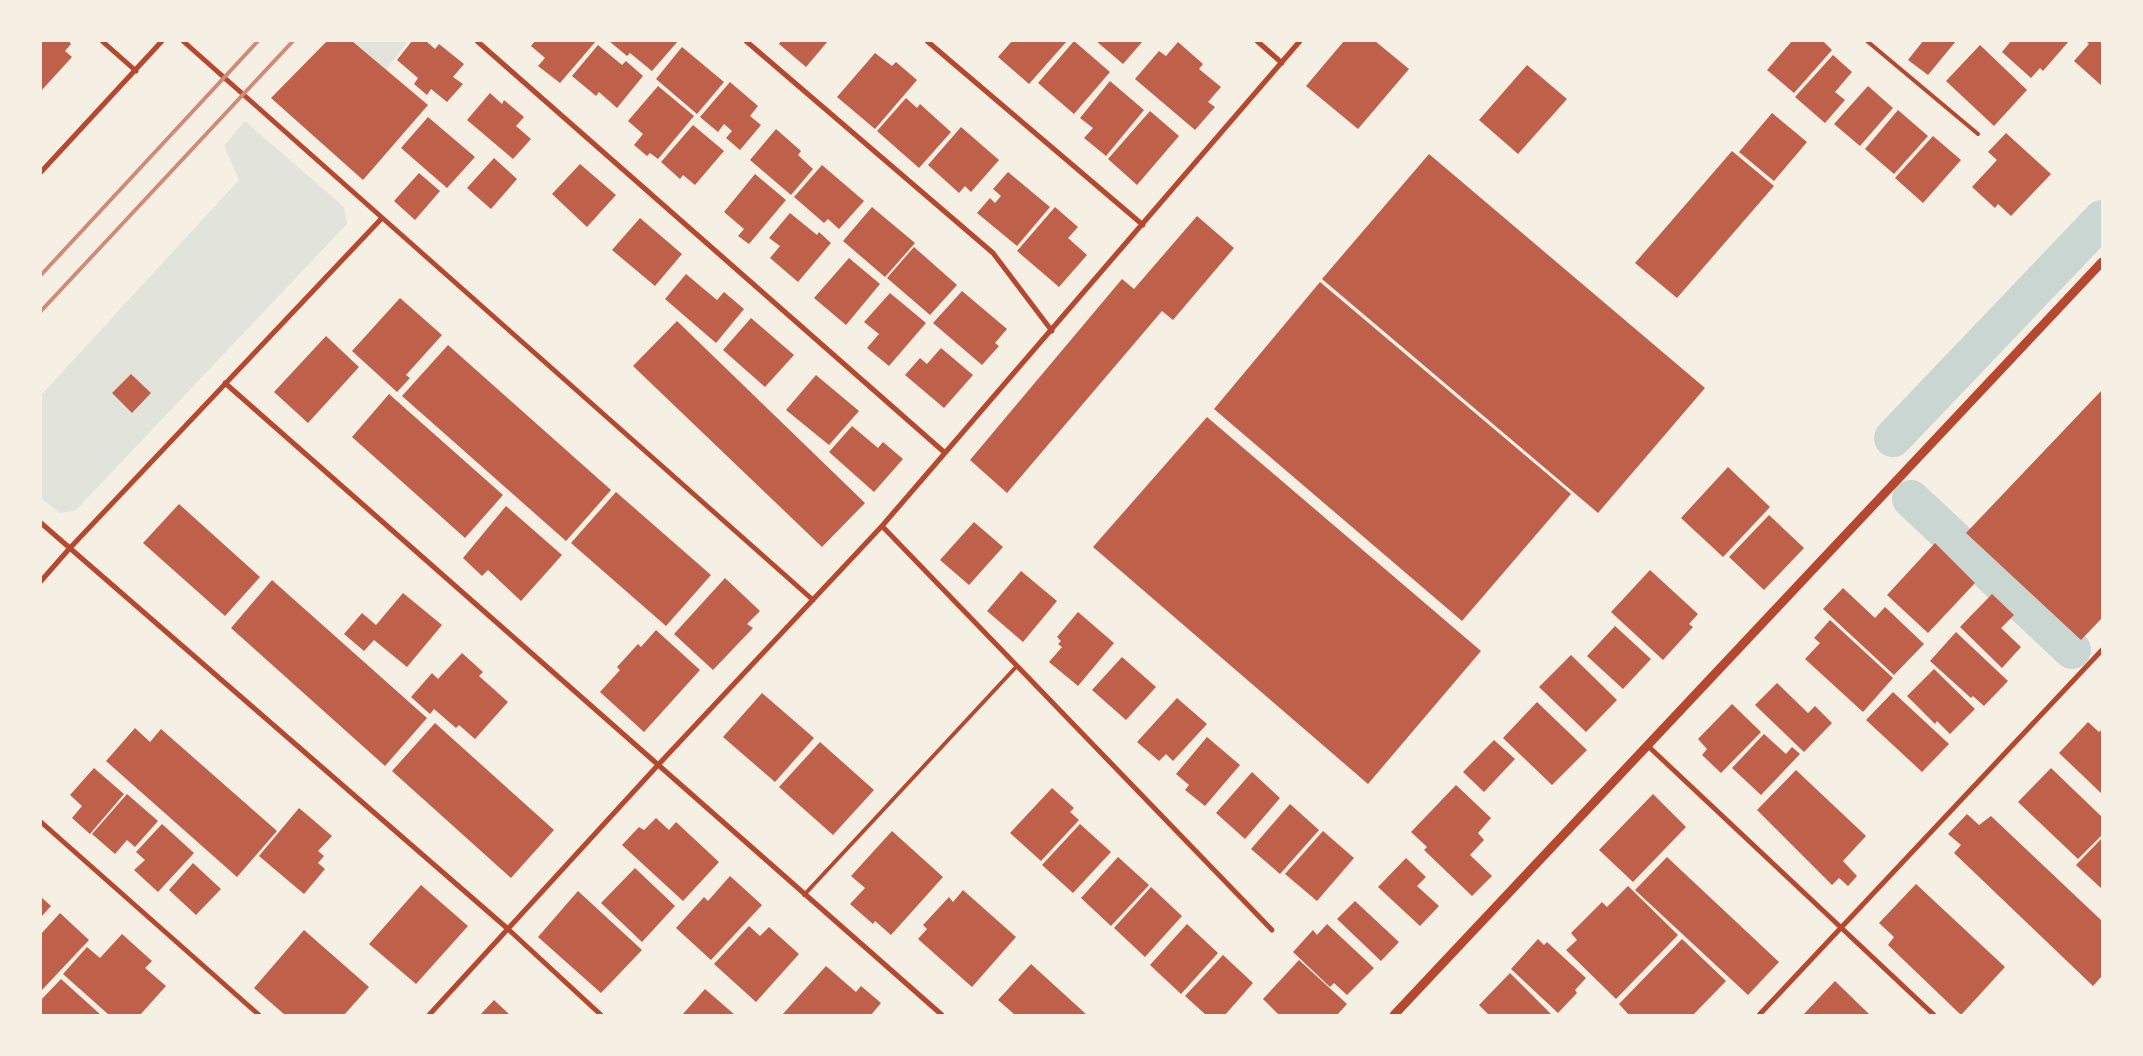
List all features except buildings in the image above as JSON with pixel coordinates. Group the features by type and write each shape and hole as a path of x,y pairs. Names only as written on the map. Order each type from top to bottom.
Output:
{"street":[{"path":"102,41 136,71"},
{"path":"41,172 162,41"},
{"path":"183,41 813,600"},
{"path":"477,41 944,452"},
{"path":"746,41 993,253 1052,331"},
{"path":"927,41 1143,225"},
{"path":"1257,41 1282,62"},
{"path":"429,1015 658,765 882,526 1300,41"},
{"path":"41,581 69,549 382,218"},
{"path":"1394,1015 2102,262"},
{"path":"225,383 942,1015"},
{"path":"41,523 508,930 601,1015"},
{"path":"882,526 1016,667 1272,930"},
{"path":"1759,1015 1843,928 2102,650"},
{"path":"1648,746 1934,1015"},
{"path":"41,822 259,1015"}],"lane":[{"path":"1867,41 1978,134"},
{"path":"804,895 1016,667"}],"shaded area":[{"path":"352,41 408,41 386,70"},
{"path":"245,121 344,207 347,224 75,511 59,513 41,498 41,395 239,180 224,146"}],"waterway":[{"path":"1893,438 2102,219"},
{"path":"1911,499 2072,650"}],"railway":[{"path":"41,275 258,41"},
{"path":"41,311 293,41"}]}
